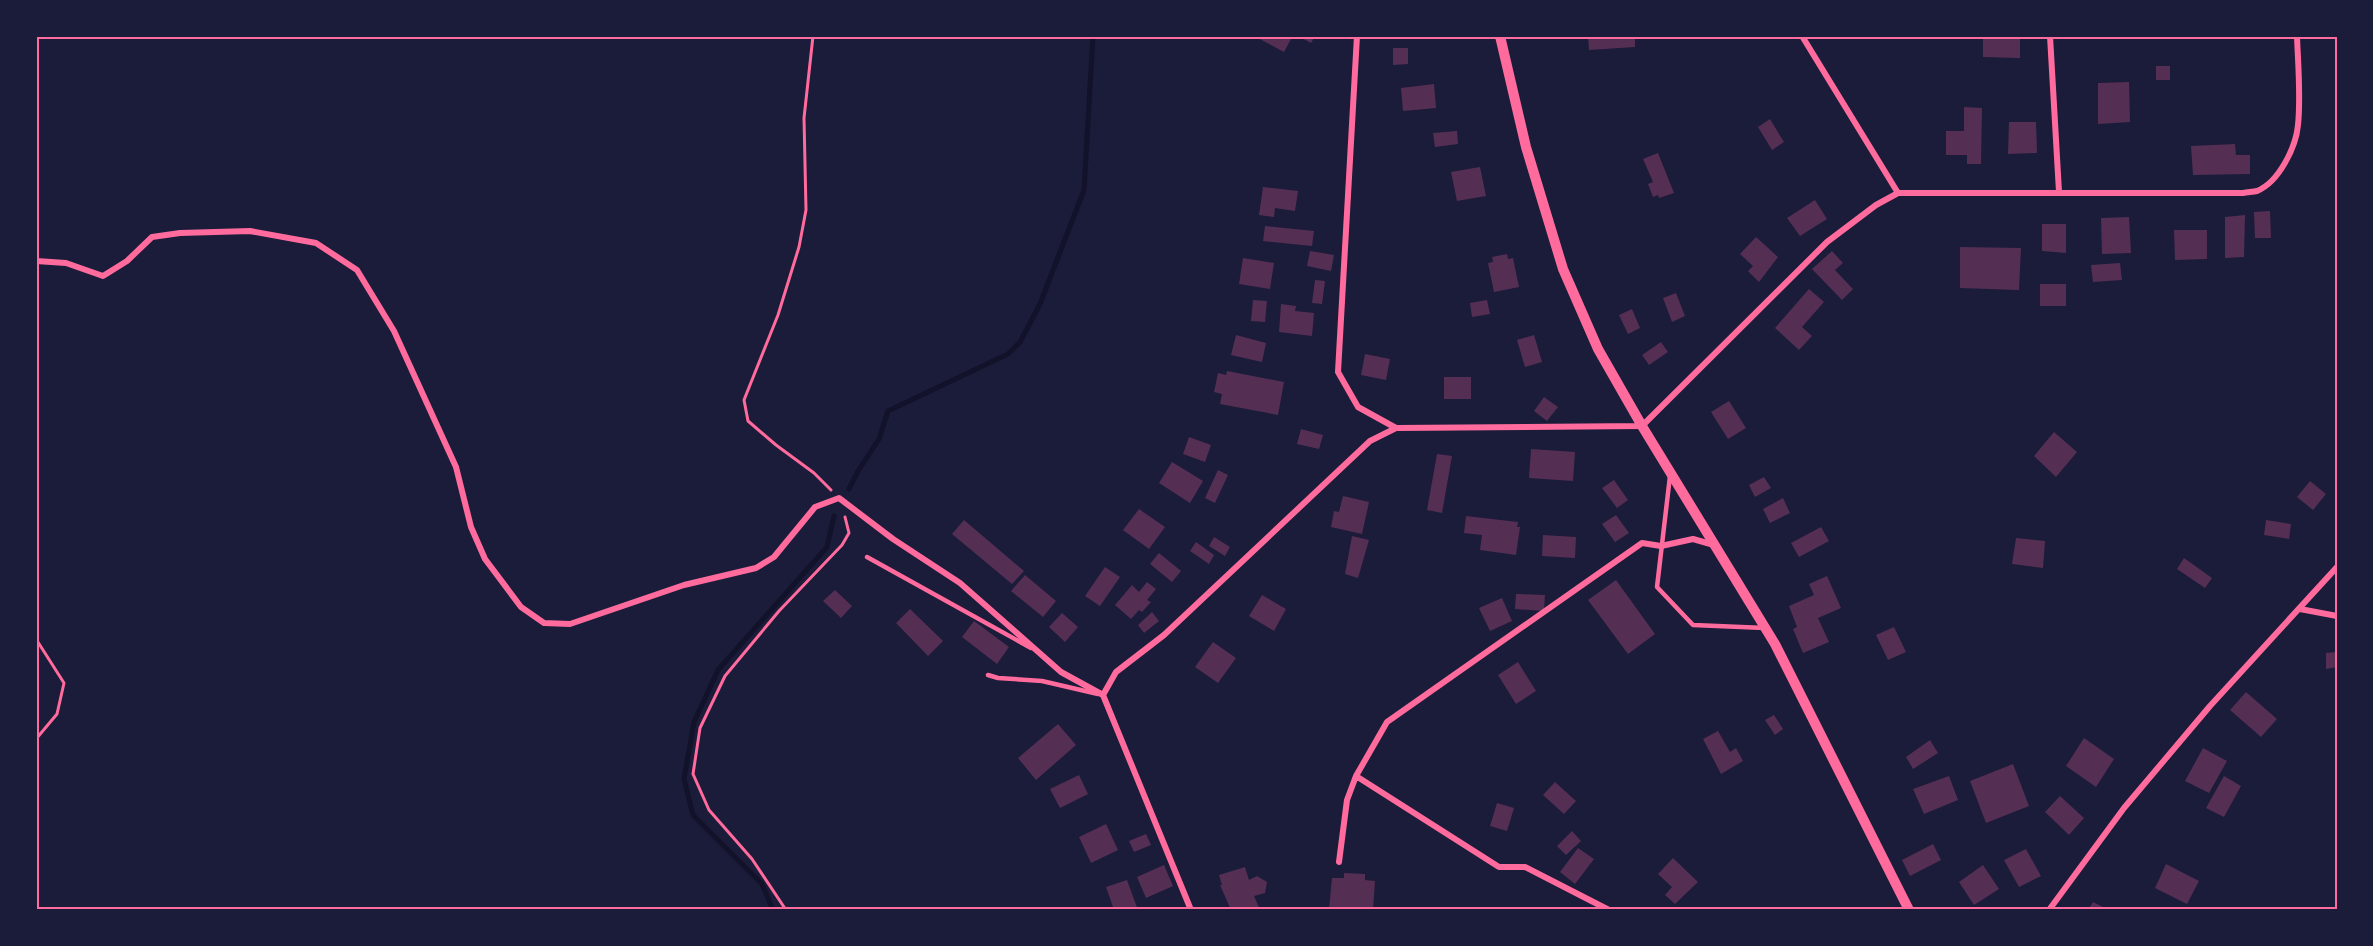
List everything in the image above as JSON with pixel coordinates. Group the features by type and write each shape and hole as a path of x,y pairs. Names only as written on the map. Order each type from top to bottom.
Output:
{"street":[{"path":"1357,36 1338,372 1358,408 1396,428"},
{"path":"1500,36 1526,147 1563,269 1598,349 1642,426 1766,628 1909,910"},
{"path":"1802,36 1898,193"},
{"path":"2050,36 2059,192"},
{"path":"1103,695 1116,672 1164,635 1370,441 1396,428 1642,426 1827,242 1876,205 1898,193 2243,193 2257,191 2267,185 2286,160 2298,126 2297,36"},
{"path":"36,261 66,263 103,276 127,261 152,237 180,233 250,231 316,243 357,270 394,331 456,467 471,527 485,559 521,607 544,623 570,624 684,585 756,568 774,557 815,507 840,498 893,539 960,583 1062,672 1103,695 1191,910"},
{"path":"1339,862 1347,800 1356,776 1387,722 1642,543 1661,546 1693,539 1716,545"},
{"path":"2049,910 2124,808 2210,706 2337,567"},
{"path":"2300,609 2337,616"},
{"path":"1356,776 1500,867 1525,867 1609,910"}],"lane":[{"path":"1670,470 1657,587 1693,626 1766,628"},
{"path":"867,557 1039,651"},
{"path":"988,675 998,678 1042,681 1103,695"}],"path":[{"path":"786,910 752,859 709,810 693,774 700,728 725,676 779,611 842,545 849,533 840,498 814,473 748,421 744,400 778,315 801,237 806,210 804,118 813,36"},
{"path":"36,639 64,683 57,714 36,739"}],"building":[{"path":"1254,36 1285,36 1291,39 1284,52"},
{"path":"1298,36 1315,36 1311,43"},
{"path":"1588,36 1635,36 1635,47 1589,50"},
{"path":"1983,36 2020,36 2020,58 1983,57"},
{"path":"1393,48 1408,48 1408,64 1393,65"},
{"path":"2156,66 2170,66 2170,80 2156,80"},
{"path":"2129,82 2130,122 2098,124 2098,83"},
{"path":"1434,84 1436,108 1403,111 1401,88"},
{"path":"1964,107 1982,108 1981,164 1967,164 1967,155 1946,155 1946,131 1964,131"},
{"path":"1770,119 1784,142 1772,150 1758,127"},
{"path":"2009,122 2036,122 2037,153 2008,154"},
{"path":"1457,131 1458,144 1435,147 1433,133"},
{"path":"2235,144 2236,155 2250,155 2250,174 2193,175 2191,146"},
{"path":"1658,153 1674,193 1659,198 1658,195 1653,197 1648,184 1653,182 1643,159"},
{"path":"1480,167 1486,196 1457,201 1451,172"},
{"path":"1263,187 1298,191 1295,211 1275,208 1274,217 1259,215"},
{"path":"1815,200 1827,219 1800,236 1787,218"},
{"path":"2270,211 2271,238 2255,238 2254,212"},
{"path":"2245,215 2244,257 2225,258 2225,217"},
{"path":"2129,217 2131,253 2102,254 2101,218"},
{"path":"2042,224 2066,224 2066,253 2042,251"},
{"path":"1265,226 1314,231 1312,246 1263,241"},
{"path":"2174,230 2207,230 2207,259 2175,260"},
{"path":"1756,237 1778,257 1759,282 1748,271 1753,266 1740,254"},
{"path":"1960,247 2021,248 2019,290 1960,288"},
{"path":"1310,251 1334,255 1331,271 1307,266"},
{"path":"1832,251 1843,263 1835,270 1853,289 1842,300 1812,269"},
{"path":"1507,254 1508,259 1513,258 1519,287 1494,292 1488,263 1493,262 1492,257"},
{"path":"1243,258 1274,263 1270,289 1239,284"},
{"path":"2120,263 2122,280 2093,282 2091,265"},
{"path":"1315,280 1325,281 1322,304 1312,303"},
{"path":"2040,284 2066,284 2066,306 2040,306"},
{"path":"1809,289 1824,302 1802,327 1812,336 1799,350 1775,328"},
{"path":"1676,293 1685,316 1672,322 1663,298"},
{"path":"1253,300 1267,301 1265,322 1251,321"},
{"path":"1487,300 1490,314 1472,317 1470,303"},
{"path":"1281,304 1296,306 1295,311 1314,313 1312,336 1279,332"},
{"path":"1632,309 1640,328 1628,334 1619,315"},
{"path":"1236,335 1266,343 1262,362 1231,355"},
{"path":"1534,335 1542,362 1525,367 1517,340"},
{"path":"1661,342 1668,352 1649,365 1642,355"},
{"path":"1365,354 1390,359 1386,380 1361,375"},
{"path":"1227,371 1284,382 1278,415 1220,404 1222,394 1214,392 1218,373 1226,375"},
{"path":"1444,377 1471,377 1471,399 1444,399"},
{"path":"1544,397 1558,407 1547,421 1534,411"},
{"path":"1729,401 1746,428 1728,439 1711,412"},
{"path":"1301,429 1323,435 1319,449 1297,444"},
{"path":"2054,432 2077,452 2056,477 2034,456"},
{"path":"1189,437 1211,445 1205,462 1183,454"},
{"path":"1531,449 1575,452 1573,481 1529,478"},
{"path":"1437,454 1452,456 1442,513 1427,510"},
{"path":"1172,462 1203,481 1190,503 1159,483"},
{"path":"1218,470 1228,475 1215,503 1205,498"},
{"path":"1764,477 1771,488 1755,497 1749,485"},
{"path":"1614,480 1628,500 1617,508 1602,488"},
{"path":"2310,481 2326,494 2313,510 2297,497"},
{"path":"1343,496 1369,502 1362,534 1331,527 1334,511 1339,512"},
{"path":"1783,498 1790,513 1770,523 1763,509"},
{"path":"1139,509 1165,527 1149,549 1123,530"},
{"path":"1616,515 1629,533 1615,542 1602,524"},
{"path":"1466,516 1518,522 1517,527 1520,527 1516,555 1480,550 1482,535 1464,533"},
{"path":"964,520 1024,571 1012,584 952,534"},
{"path":"2266,520 2291,524 2289,539 2264,535"},
{"path":"1821,527 1829,541 1799,557 1791,543"},
{"path":"1543,535 1576,537 1575,558 1542,556"},
{"path":"1352,536 1369,540 1358,578 1345,574"},
{"path":"1214,537 1230,547 1225,556 1209,546"},
{"path":"2016,538 2045,541 2043,568 2012,564"},
{"path":"1196,542 1214,555 1209,564 1190,551"},
{"path":"1159,553 1181,571 1172,582 1150,564"},
{"path":"2184,558 2212,578 2205,588 2177,569"},
{"path":"1105,567 1120,577 1100,606 1085,596"},
{"path":"1025,575 1056,601 1043,617 1011,591"},
{"path":"1827,576 1841,608 1818,618 1829,642 1803,653 1793,629 1797,627 1789,606 1814,595 1809,584"},
{"path":"1616,580 1655,634 1628,654 1588,600"},
{"path":"1147,582 1156,589 1147,600 1151,602 1131,619 1115,605 1132,585 1139,592"},
{"path":"835,590 852,606 841,618 823,601"},
{"path":"1516,594 1545,595 1544,611 1515,609"},
{"path":"1262,595 1286,609 1274,631 1249,616"},
{"path":"1502,598 1512,621 1490,631 1479,608"},
{"path":"910,609 943,641 928,656 896,623"},
{"path":"1152,612 1159,621 1144,633 1138,625"},
{"path":"1062,613 1078,627 1065,642 1049,627"},
{"path":"974,621 1009,647 997,664 962,637"},
{"path":"1894,627 1906,652 1888,660 1876,635"},
{"path":"1213,642 1236,658 1218,683 1195,667"},
{"path":"2337,652 2337,667 2326,669 2326,653"},
{"path":"1518,662 1536,691 1516,704 1498,675"},
{"path":"2246,692 2277,719 2261,737 2230,710"},
{"path":"1774,715 1783,729 1775,735 1765,720"},
{"path":"1058,724 1076,745 1036,780 1018,758"},
{"path":"1718,731 1730,752 1736,748 1743,761 1721,774 1703,739"},
{"path":"2084,738 2114,759 2096,787 2066,766"},
{"path":"1930,740 1938,753 1913,769 1906,757"},
{"path":"2203,748 2227,761 2209,793 2185,781"},
{"path":"2013,764 2029,806 1986,823 1970,781"},
{"path":"1079,775 1088,794 1060,808 1050,789"},
{"path":"1949,776 1958,800 1924,814 1913,789"},
{"path":"2224,776 2241,786 2224,817 2206,808"},
{"path":"1555,782 1576,801 1564,814 1543,795"},
{"path":"2060,796 2084,818 2069,835 2045,812"},
{"path":"1497,803 1514,808 1507,831 1490,826"},
{"path":"1106,824 1118,850 1091,863 1079,837"},
{"path":"1572,831 1581,841 1566,855 1557,846"},
{"path":"1146,834 1151,845 1134,852 1129,841"},
{"path":"1933,844 1941,860 1910,876 1902,860"},
{"path":"1578,848 1594,859 1575,884 1560,872"},
{"path":"2026,849 2041,876 2019,887 2004,860"},
{"path":"1673,858 1698,882 1675,904 1665,895 1672,887 1658,874"},
{"path":"2166,864 2199,881 2187,904 2155,888"},
{"path":"1164,865 1173,886 1146,898 1137,877"},
{"path":"1983,865 1999,889 1974,905 1959,882"},
{"path":"1245,867 1249,880 1257,876 1267,882 1265,893 1254,896 1260,910 1231,910 1220,885 1222,885 1219,875"},
{"path":"1344,873 1365,874 1365,880 1375,881 1373,910 1329,909 1332,878 1344,878"},
{"path":"1127,880 1138,910 1114,910 1106,887"},
{"path":"2093,902 2109,910 2088,910"}],"waterway":[{"path":"849,489 879,439 888,411 1008,354 1020,342 1040,304 1084,190 1093,36"},
{"path":"773,910 762,884 693,815 684,779 694,722 718,670 827,547 834,516"}]}
